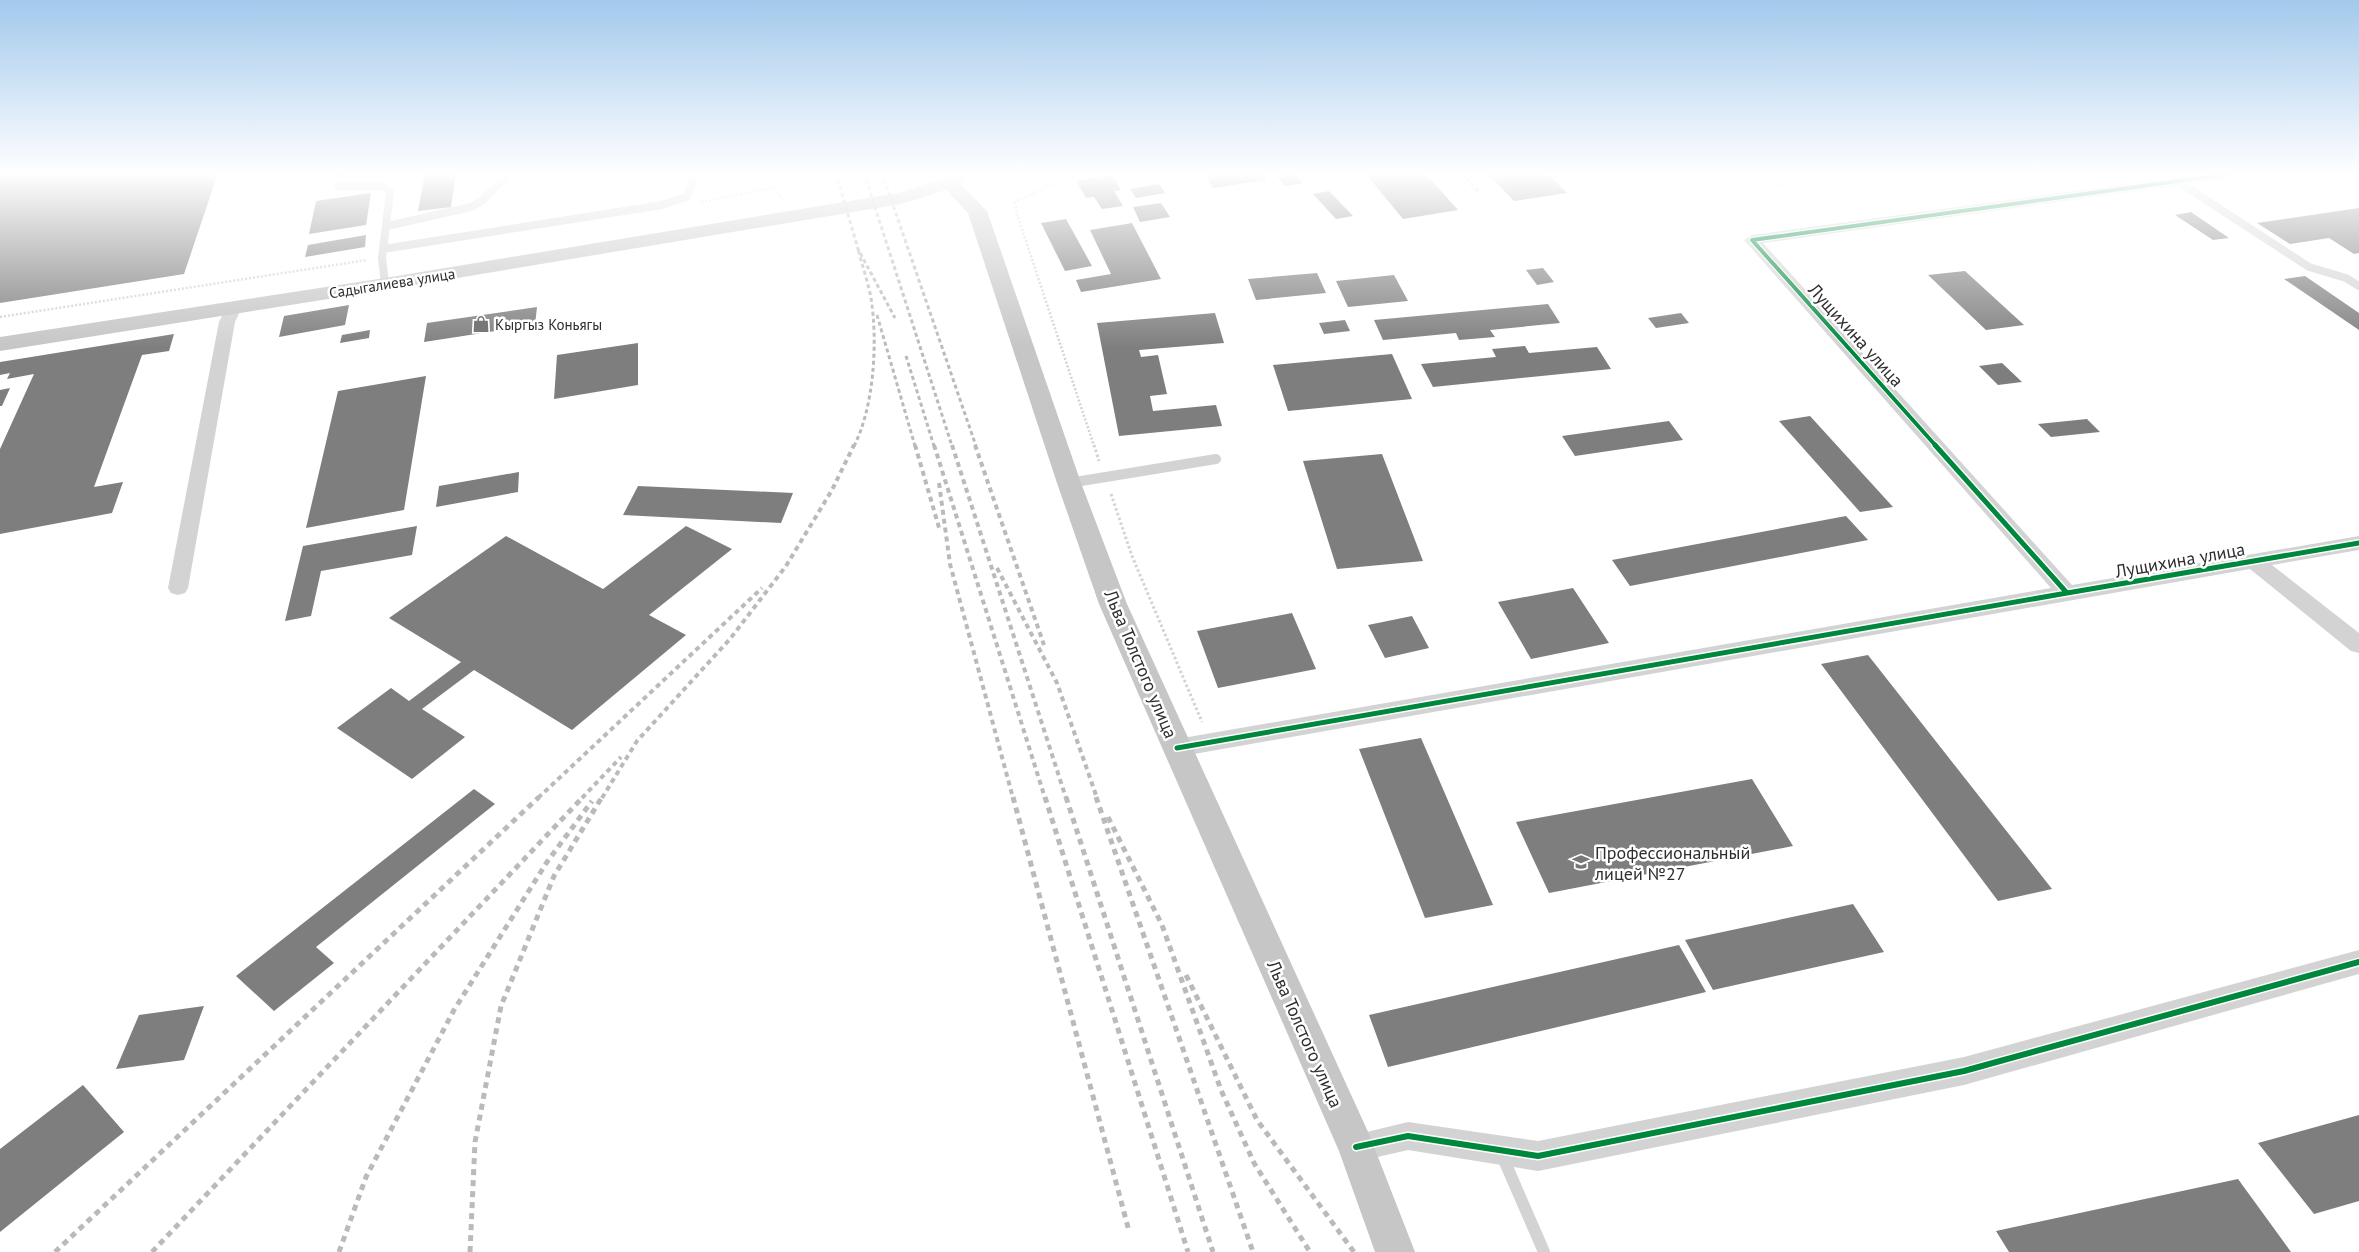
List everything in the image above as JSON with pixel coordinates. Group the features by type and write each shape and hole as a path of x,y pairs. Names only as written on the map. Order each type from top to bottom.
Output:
{"main road":[{"name":"Садыгалиева улица","path":"0,344 385,284 700,231"},
{"name":"Льва Толстого улица","path":"984,231 1069,483 1113,604 1356,1147 1395,1252"}],"street":[{"name":"Лущихина улица","path":"1814,231 1752,240 2067,593 2359,544"},
{"path":"178,588 227,322 234,307"},
{"path":"2254,561 2359,645"},
{"path":"1177,748 2067,593"},
{"path":"1356,1147 1408,1136 1538,1156 1964,1071 2359,962"}],"lane":[{"path":"385,284 382,258 386,231"},
{"path":"383,249 493,231"},
{"path":"2255,231 2309,266 2346,278 2359,286"},
{"path":"1069,483 1216,459"},
{"path":"1500,1150 1544,1252"}],"path":[{"path":"1023,231 1100,464"},
{"path":"1108,486 1132,556 1211,742"}],"building":[{"path":"0,231 198,231 184,274 0,303"},
{"path":"310,231 325,231 309,234"},
{"path":"1045,231 1073,231 1092,266 1065,271"},
{"path":"1091,231 1136,231 1161,279 1081,292 1076,280 1111,274"},
{"path":"2200,231 2219,231 2229,238 2213,240"},
{"path":"2270,231 2359,231 2359,253 2354,254 2329,238 2290,244"},
{"path":"366,235 365,247 305,257 308,245"},
{"path":"1543,268 1554,282 1537,285 1526,270"},
{"path":"1965,271 2024,325 1986,330 1928,275"},
{"path":"1317,273 1326,293 1256,300 1248,279"},
{"path":"1394,275 1408,301 1348,307 1336,281"},
{"path":"2305,276 2359,313 2359,330 2284,279"},
{"path":"1548,304 1560,323 1490,330 1495,337 1459,340 1456,333 1383,340 1374,320"},
{"path":"349,305 345,325 279,337 284,316"},
{"name":"Кыргыз Коньягы","path":"537,307 535,325 424,342 427,323"},
{"path":"1215,313 1224,343 1139,350 1141,357 1158,355 1167,394 1150,396 1153,411 1216,405 1222,426 1119,436 1097,323"},
{"path":"1681,313 1689,323 1656,328 1648,318"},
{"path":"1345,320 1350,331 1324,334 1319,323"},
{"path":"370,330 369,338 340,343 342,335"},
{"path":"174,334 169,351 142,355 94,487 123,482 112,513 0,534 0,449 34,374 7,379 10,373 0,375 0,362"},
{"path":"638,343 638,385 554,399 557,355"},
{"path":"1525,346 1529,353 1597,347 1611,369 1433,387 1421,364 1496,357 1492,349"},
{"path":"1392,354 1412,399 1288,411 1273,365"},
{"path":"2002,363 2022,382 1998,385 1979,366"},
{"path":"426,376 404,510 306,528 338,391"},
{"path":"10,388 2,406 0,406 0,390"},
{"path":"1810,416 1893,507 1860,512 1779,421"},
{"path":"2087,419 2100,432 2051,437 2038,424"},
{"path":"1669,421 1683,440 1575,456 1562,436"},
{"path":"1382,454 1423,561 1337,569 1303,461"},
{"path":"519,472 518,492 436,507 439,486"},
{"path":"638,486 793,493 781,523 623,515"},
{"path":"1846,516 1868,540 1630,586 1612,560"},
{"path":"417,526 412,555 321,571 311,616 285,621 303,546"},
{"path":"686,526 732,549 649,615 686,635 572,730 474,670 422,709 465,737 412,779 337,728 391,688 409,701 461,662 389,618 506,536 603,589"},
{"path":"1573,588 1609,643 1531,659 1498,602"},
{"path":"1292,613 1316,669 1218,688 1197,631"},
{"path":"1412,616 1429,648 1385,658 1368,625"},
{"path":"1868,655 2052,889 1998,901 1821,664"},
{"path":"1421,738 1493,905 1425,918 1359,749"},
{"path":"1752,779 1793,846 1549,893 1516,822"},
{"path":"474,789 495,804 316,947 334,963 274,1011 236,976"},
{"path":"1853,904 1884,952 1713,990 1685,940"},
{"path":"1679,945 1706,992 1388,1067 1369,1015"},
{"path":"204,1006 184,1060 116,1069 139,1015"},
{"path":"83,1085 124,1132 0,1232 0,1149"},
{"path":"2359,1115 2359,1201 2314,1214 2258,1143"},
{"path":"2238,1179 2291,1252 2009,1252 1996,1231"}],"railway":[{"path":"853,231 858,249"},
{"path":"883,231 952,446"},
{"path":"902,231 976,446"},
{"path":"854,446 866,413 873,374 874,354 871,298 858,249"},
{"path":"858,249 895,318"},
{"path":"877,315 915,446"},
{"path":"906,356 934,446"},
{"path":"602,798 637,741 730,639 786,566 832,490 854,445"},
{"path":"915,445 940,531"},
{"path":"934,445 1045,798"},
{"path":"952,445 1066,798"},
{"path":"975,445 1044,645"},
{"path":"939,483 950,564 1013,798"},
{"path":"997,568 1057,683 1097,798"},
{"path":"538,798 762,588"},
{"path":"582,798 621,757"},
{"path":"55,1252 539,797"},
{"path":"152,1252 583,797"},
{"path":"470,1252 475,1142 501,1006 554,876 602,797"},
{"path":"1013,797 1129,1231"},
{"path":"1045,797 1188,1252"},
{"path":"1066,797 1213,1252"},
{"path":"1096,797 1253,1252"},
{"path":"339,1252 366,1177 454,1010 547,862 592,801"},
{"path":"1108,817 1162,925 1221,1090 1254,1163 1310,1252"},
{"path":"1186,975 1257,1120 1354,1252"}],"cycle path":[{"path":"1814,231 1752,240 2067,593 2359,543"},
{"path":"1177,748 2067,593"},
{"path":"1356,1147 1408,1136 1538,1156 1964,1071 2359,962"}],"place":[{"name":"Кыргыз Коньягы","path":"481,324"},
{"name":"Профессиональный лицей №27","path":"1581,862"}]}
